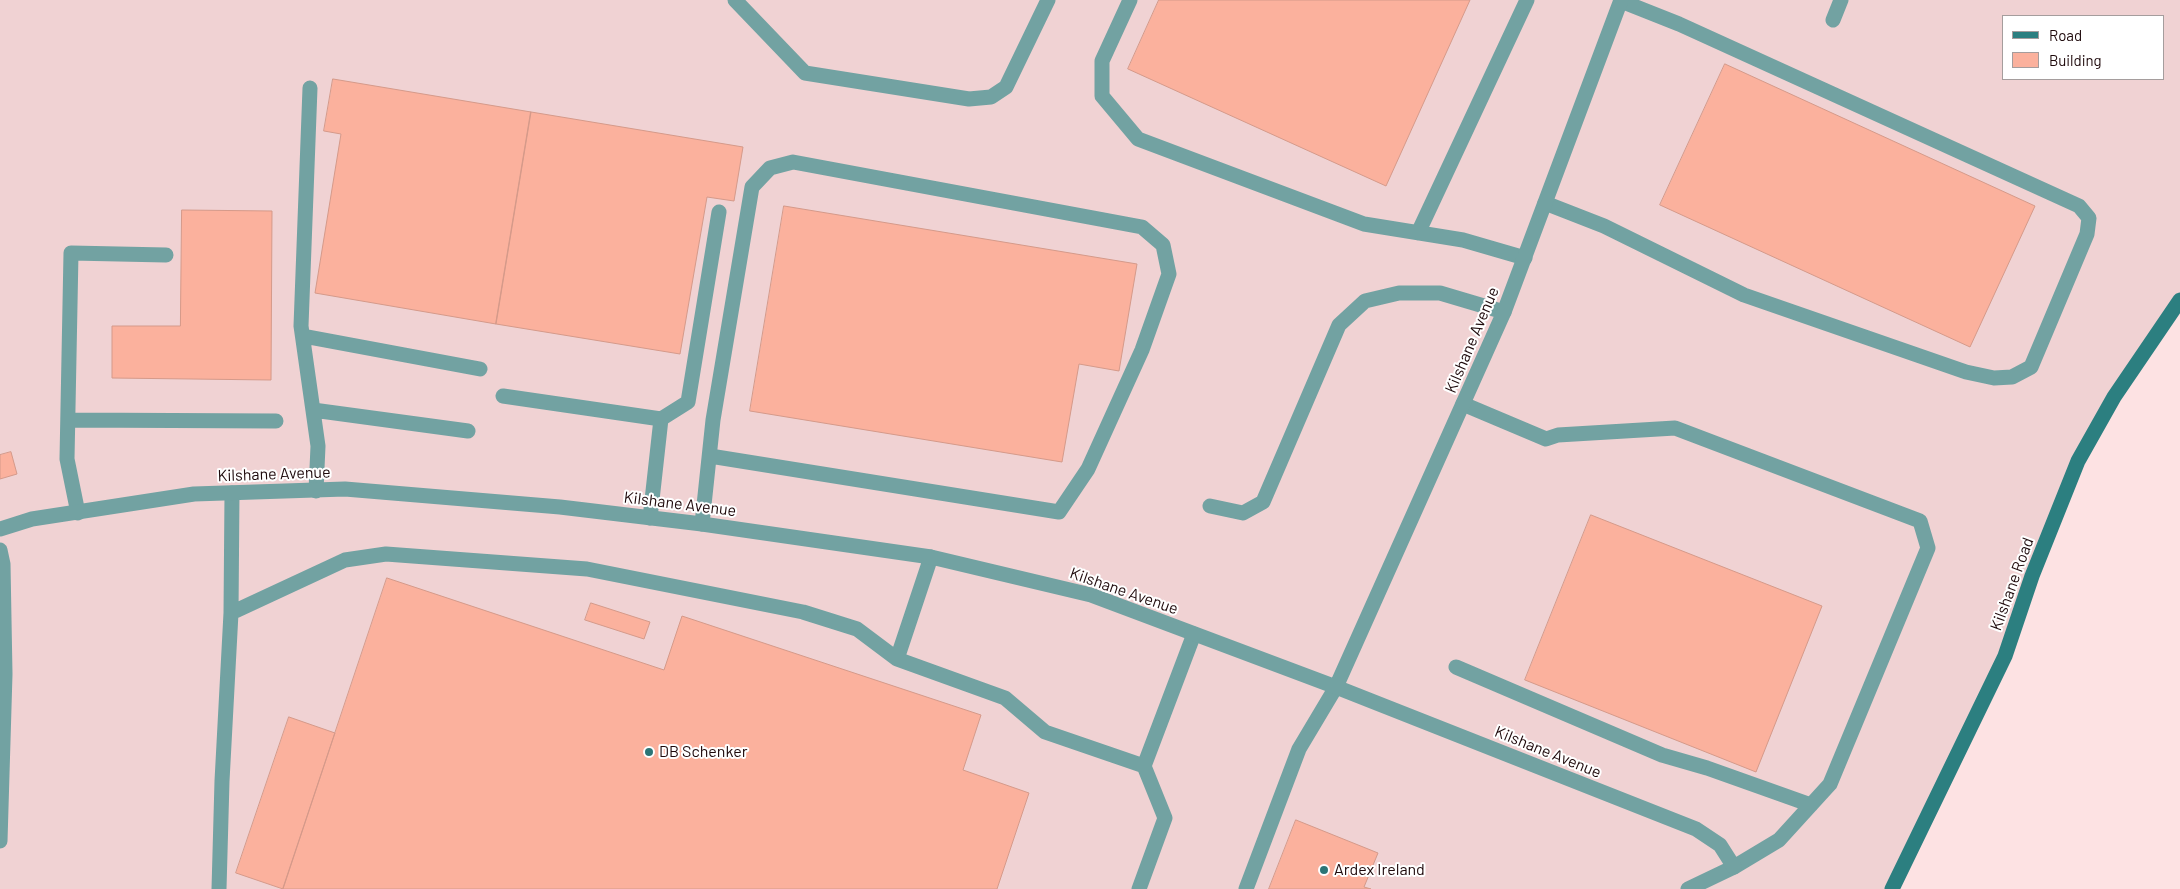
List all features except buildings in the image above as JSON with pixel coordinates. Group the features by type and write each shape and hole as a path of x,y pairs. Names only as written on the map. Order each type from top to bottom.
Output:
{"street":[{"path":"735,0 806,73 969,99 991,97 1006,87 1048,0"},
{"path":"1130,0 1102,61 1102,96 1138,139 1364,224 1463,240 1525,258"},
{"path":"1418,233 1527,0"},
{"path":"1833,20 1840,0"},
{"path":"1545,203 1604,226 1744,294 1966,372 1994,378 2012,377 2031,367 2087,234 2089,218 2079,206 1679,24 1621,1"},
{"name":"Kilshane Avenue","path":"1336,687 1504,312 1621,1"},
{"path":"310,88 301,326 318,446 316,491"},
{"path":"702,524 713,420 752,187 770,168 792,162 1142,227 1163,245 1169,274 1142,350 1088,469 1059,512 710,456"},
{"path":"503,396 661,420 688,402 718,212"},
{"path":"78,513 67,460 71,253 166,255"},
{"path":"1210,506 1243,513 1263,502 1339,325 1366,301 1399,293 1440,293 1504,312"},
{"name":"Kilshane Road","path":"1892,889 2005,656 2032,576 2078,461 2114,397 2180,300"},
{"path":"302,336 480,369"},
{"path":"1463,404 1546,439 1558,435 1675,428 1920,521 1928,548 1830,784 1779,840 1734,866 1688,889"},
{"path":"313,410 468,431"},
{"path":"68,420 276,421"},
{"path":"650,518 661,420"},
{"name":"Kilshane Avenue","path":"0,529 32,520 194,494 345,490 560,507 702,524 931,557 1091,595 1336,687 1696,829 1720,845 1734,866"},
{"path":"219,889 222,781 231,613 232,493"},
{"path":"0,550 3,564 5,674 0,841"},
{"path":"231,613 345,560 386,554 587,569 803,612 857,629 897,659 1004,698 1045,732 1144,766"},
{"path":"897,659 931,557"},
{"path":"1139,889 1165,818 1144,766 1194,634"},
{"path":"1456,667 1662,756 1707,768 1811,805"},
{"path":"1246,889 1299,749 1336,687"}],"shaded area":[{"path":"0,0 2180,0 2180,300 2078,461 2005,656 1892,889 0,889"}],"place":[{"name":"DB Schenker","path":"649,752"},
{"name":"Ardex Ireland","path":"1324,870"}]}
